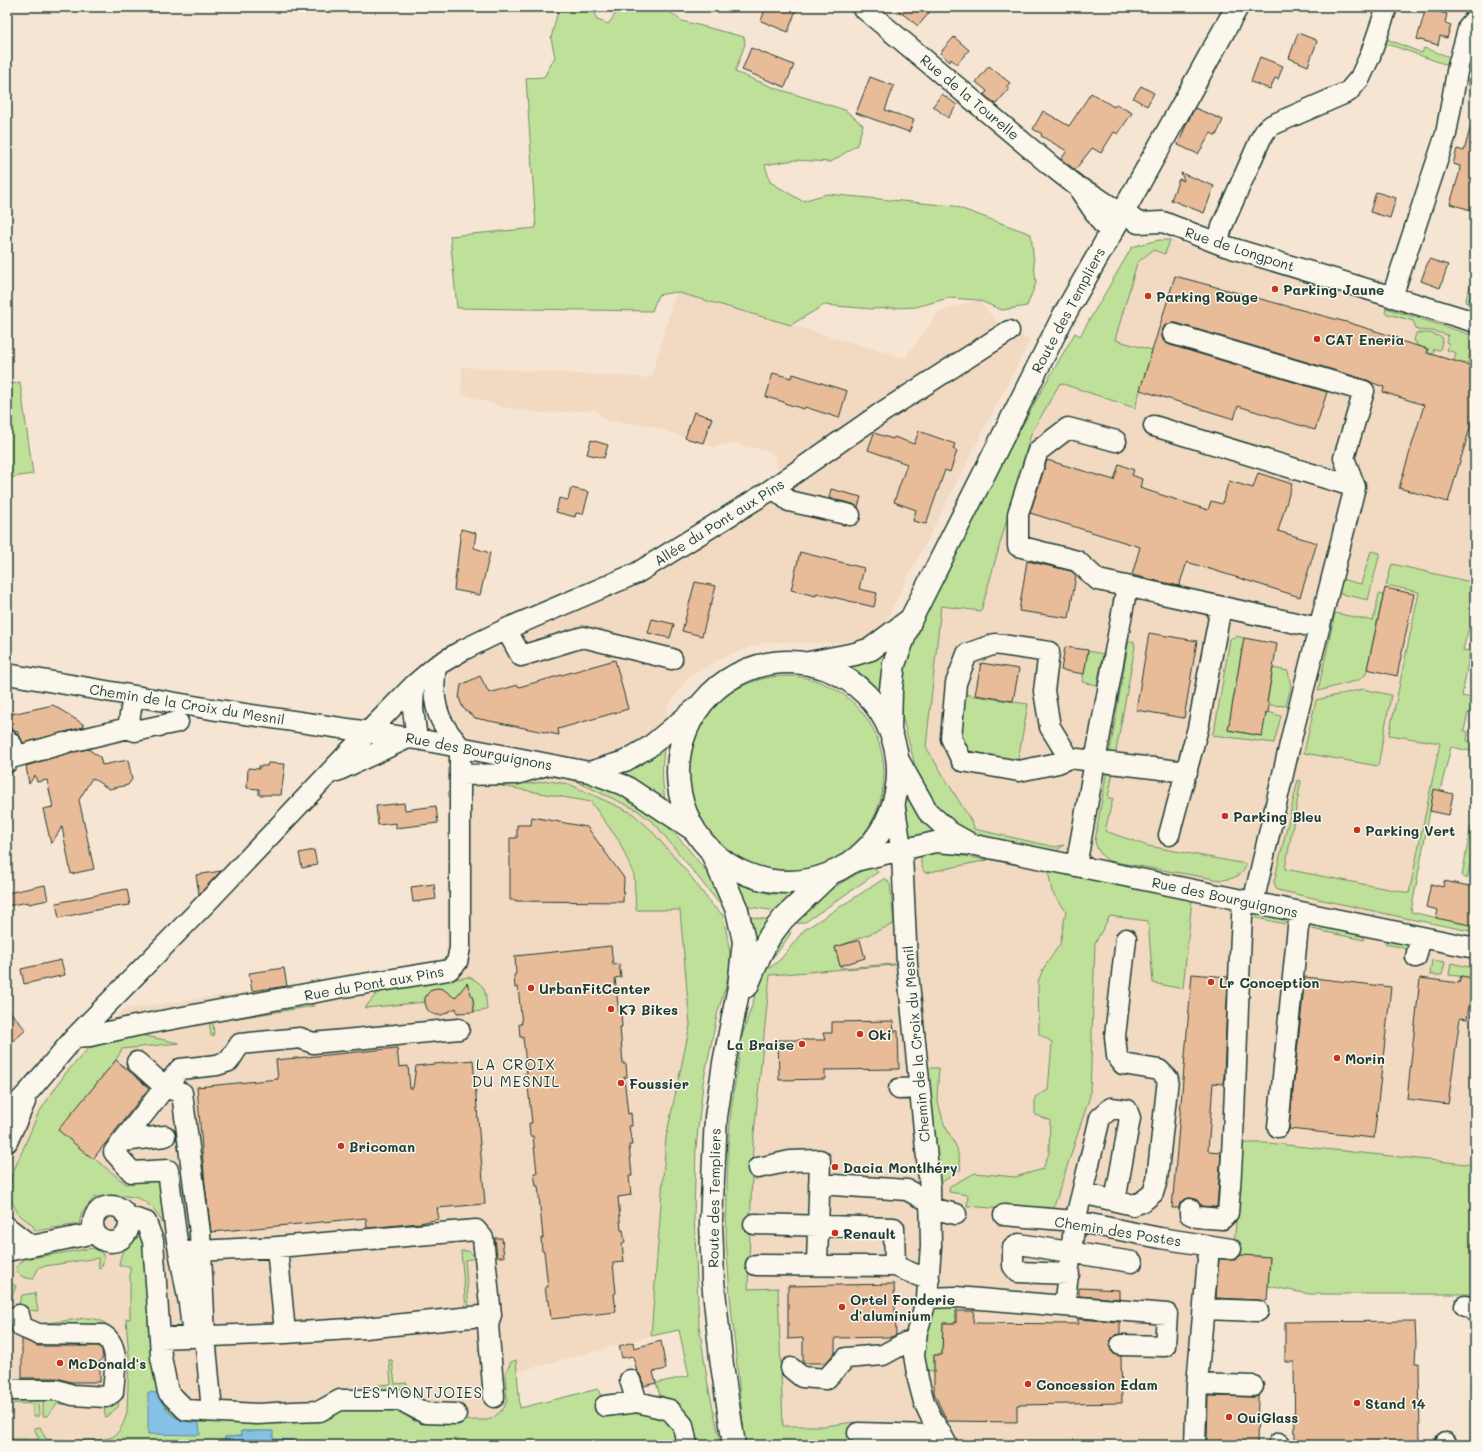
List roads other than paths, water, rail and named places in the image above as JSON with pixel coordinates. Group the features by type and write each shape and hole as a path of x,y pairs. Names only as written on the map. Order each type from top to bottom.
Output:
{"main road":[{"name":"Route des Templiers","path":"890,730 891,689 894,664 911,620 1063,317 1237,7"},
{"name":"Route des Templiers","path":"733,1444 721,1358 713,1281 711,1221 716,1117 724,1064 733,1024 743,959 744,940 737,910 704,841 686,813 680,790 679,767 682,744 690,722 702,703 716,689 731,678 749,669 767,664 780,662 806,663 855,654 871,649 911,620"},
{"path":"704,841 727,863 747,874 767,880 789,882 810,880 831,873 851,862 878,836 887,820 894,802 898,780 897,757 890,730 876,705 856,685 832,671 806,663"},
{"name":"Route des Templiers","path":"733,1024 752,973 770,936 783,919 831,873"}],"street":[{"name":"Rue de la Tourelle","path":"862,7 1078,187 1096,196 1119,219"},
{"path":"1217,243 1223,224 1261,138 1266,130 1272,125 1348,92 1360,78 1370,56 1387,7"},
{"path":"1384,298 1446,134 1458,66 1469,26 1475,19"},
{"name":"Rue de Longpont","path":"1119,219 1138,223 1162,222 1194,241 1217,243 1384,298 1475,322"},
{"name":"Allée du Pont aux Pins","path":"368,732 414,685 436,666 463,650 506,629 637,573 774,488 884,411 1009,331"},
{"path":"1173,334 1364,391 1344,458 1355,487 1248,902 1238,969 1233,1157 1228,1213 1222,1218 1197,1217 1190,1214 1190,1209"},
{"path":"1154,426 1355,487"},
{"path":"1116,441 1068,428 1038,451 1018,514 1018,546 1077,561 1098,580 1319,628"},
{"path":"774,488 789,501 850,515"},
{"path":"1076,866 1082,760 1127,586"},
{"path":"1169,836 1198,728 1221,607"},
{"path":"506,629 521,656 583,637 672,659"},
{"path":"1082,760 1050,727 1044,691 1050,652 995,644 967,654 956,683 951,738 962,761 1019,771 1082,760 1186,772"},
{"path":"436,666 434,684 438,711 444,726 460,746"},
{"name":"Chemin de la Croix du Mesnil","path":"7,674 211,709 368,732"},
{"path":"327,776 413,738 414,685"},
{"path":"128,728 133,696"},
{"path":"589,772 625,761 649,747 702,703"},
{"path":"8,753 70,742 128,728 135,731 178,722"},
{"path":"7,1115 31,1089 75,1036 210,899 368,732"},
{"name":"Rue des Bourguignons","path":"368,732 460,746 589,772 626,786 704,841"},
{"name":"Rue du Pont aux Pins","path":"75,1036 90,1036 135,1026 338,988 449,970 457,962 460,948 460,746"},
{"name":"Rue des Bourguignons","path":"897,757 928,812 950,832 975,845"},
{"path":"460,775 517,774 549,765"},
{"name":"Chemin de la Croix du Mesnil","path":"894,802 902,850 907,964 930,1203 931,1246 928,1288 917,1332 914,1355 924,1402 943,1438"},
{"name":"Rue des Bourguignons","path":"851,862 935,842 975,845 1302,913 1378,936 1421,937 1475,948"},
{"path":"1278,1128 1300,953 1298,927 1302,913"},
{"path":"1416,957 1421,937"},
{"path":"1082,1193 1133,1205 1142,1202 1153,1193 1157,1180 1168,1079 1159,1070 1123,1064 1117,1056 1115,1036 1126,939"},
{"path":"212,1411 199,1337 189,1303 179,1252 168,1170 132,1172 114,1152 180,1069 217,1065 229,1061 240,1044 300,1038 313,1043 459,1029"},
{"path":"137,1062 165,1087 182,1093 200,1233 199,1337"},
{"path":"899,1088 920,1088"},
{"path":"7,1142 31,1089"},
{"path":"1064,1306 1075,1221 1100,1118 1111,1108 1127,1110 1130,1118 1115,1201"},
{"path":"123,1141 165,1136"},
{"path":"758,1168 790,1161 820,1160 817,1265"},
{"path":"819,1184 907,1190 930,1203 956,1214"},
{"name":"Chemin des Postes","path":"1004,1215 1075,1221 1160,1238 1231,1249"},
{"path":"7,1251 30,1245 95,1233 98,1238 108,1242 119,1241 127,1232 128,1227 126,1216 146,1222 153,1241 161,1357 168,1392 186,1410 257,1414 320,1411 340,1400 400,1400 426,1413 456,1414"},
{"path":"754,1224 894,1228 895,1266"},
{"path":"7,1227 30,1245"},
{"path":"179,1252 277,1247 476,1230 483,1238 490,1314 488,1325 494,1396"},
{"path":"1068,1274 1018,1272 1013,1266 1013,1248 1019,1244 1132,1262"},
{"path":"277,1247 286,1333"},
{"path":"1195,1445 1197,1384 1208,1259"},
{"path":"756,1265 895,1266 919,1276 928,1288 956,1297 1167,1314 1165,1346 1121,1345"},
{"path":"1204,1309 1258,1311"},
{"path":"160,1338 365,1328 490,1314"},
{"path":"7,1390 57,1390 73,1395 106,1397 113,1392 115,1351 109,1338 104,1335 38,1334 22,1327 19,1315"},
{"path":"791,1368 802,1378 826,1379 846,1358 883,1355 916,1340"},
{"path":"630,1380 637,1402"},
{"path":"1197,1384 1253,1386"},
{"path":"605,1406 637,1402 670,1410 683,1425 687,1445"},
{"path":"858,1433 930,1435 943,1438"}],"water":[{"path":"148,1392 157,1393 173,1415 183,1420 199,1423 200,1435 148,1434"},
{"path":"241,1431 273,1431 273,1439 292,1440 292,1445 257,1445 256,1440 231,1440 231,1445 225,1445 225,1437 241,1436"}],"waterway":[{"path":"1470,303 1475,287"}],"place":[{"name":"Parking Jaune","path":"1275,289"},
{"name":"Parking Rouge","path":"1148,296"},
{"name":"CAT Eneria","path":"1317,339"},
{"name":"Parking Bleu","path":"1225,816"},
{"name":"Parking Vert","path":"1357,830"},
{"name":"Lr Conception","path":"1211,982"},
{"name":"UrbanFitCenter","path":"531,988"},
{"name":"K7 Bikes","path":"611,1009"},
{"name":"Oki","path":"860,1034"},
{"name":"La Braise","path":"802,1044"},
{"name":"Morin","path":"1337,1058"},
{"name":"Foussier","path":"621,1083"},
{"name":"Bricoman","path":"341,1146"},
{"name":"Dacia Montlhéry","path":"835,1167"},
{"name":"Renault","path":"835,1233"},
{"name":"Ortel Fonderie d'aluminium","path":"842,1307"},
{"name":"McDonald's","path":"60,1363"},
{"name":"Concession Edam","path":"1028,1384"},
{"name":"Stand 14","path":"1357,1403"},
{"name":"OuiGlass","path":"1229,1417"}],"district":[{"name":"LA CROIX DU MESNIL","path":"516,1072"},
{"name":"LES MONTJOIES","path":"418,1392"}]}
